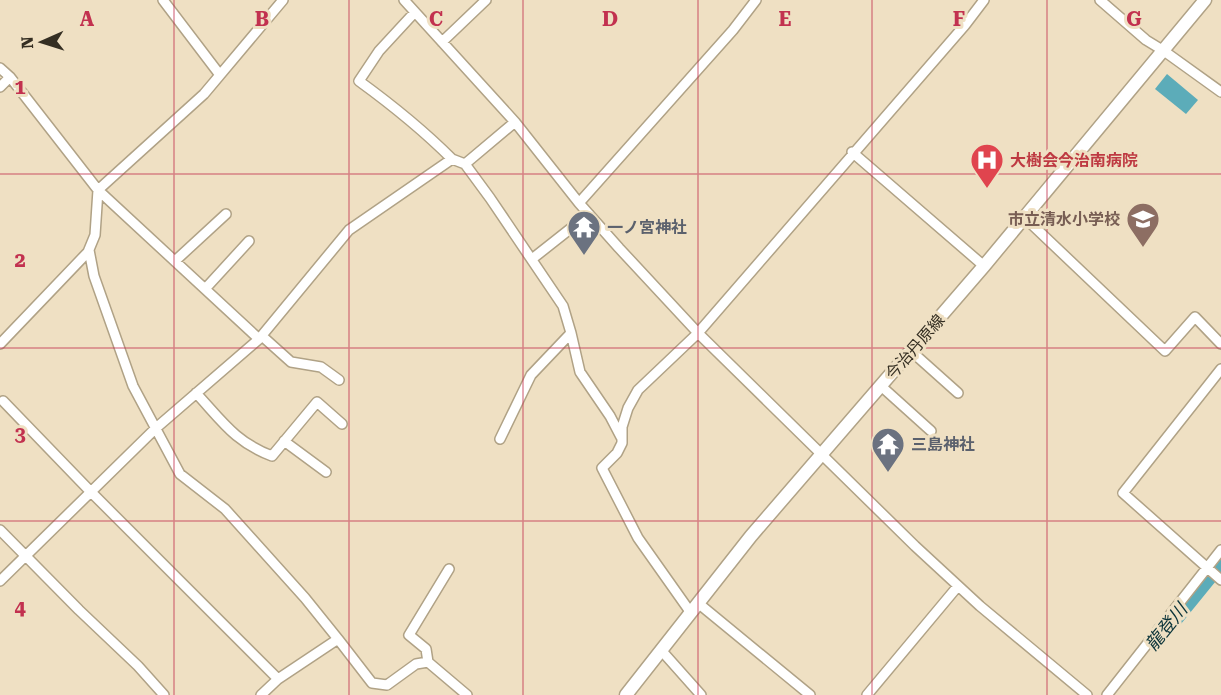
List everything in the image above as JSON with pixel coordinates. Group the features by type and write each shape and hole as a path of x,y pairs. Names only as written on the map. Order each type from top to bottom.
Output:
{"main road":[{"name":"今治丹原線","path":"626,695 751,537 984,266 1205,0"}],"street":[{"path":"163,0 220,75"},
{"path":"0,344 89,250 95,235 98,190 204,94 283,0"},
{"path":"404,0 515,122 579,204 698,333 915,546 980,606 1087,695"},
{"path":"442,42 486,0"},
{"path":"579,204 733,30 756,0"},
{"path":"810,695 695,608 638,538 602,468 617,453 628,408 638,390 698,333 852,152 965,25 984,0"},
{"path":"1100,0 1146,40 1221,92"},
{"path":"415,12 380,51 359,81 395,107 452,159 465,164 563,306 580,372 610,416 622,439"},
{"path":"0,68 10,77 98,190 205,289 291,362 321,367 339,380"},
{"path":"0,87 10,77"},
{"path":"465,164 515,122"},
{"path":"852,152 984,266"},
{"path":"0,581 156,428 261,338 350,230 452,159"},
{"path":"175,261 226,214"},
{"path":"532,259 589,214"},
{"path":"1024,217 1165,351 1195,317 1220,341"},
{"path":"205,289 249,241"},
{"path":"89,250 94,276 133,386 180,474 225,509 305,598 372,683 387,685 416,664 428,662"},
{"path":"500,439 531,375 571,333"},
{"path":"910,351 958,393"},
{"path":"1221,369 1123,493 1221,580"},
{"path":"881,386 931,430"},
{"path":"196,393 234,434 252,448 272,456 317,402 342,424"},
{"path":"3,400 90,491 278,679"},
{"path":"284,441 326,472"},
{"path":"0,530 138,666 164,695"},
{"path":"1107,695 1221,550"},
{"path":"449,569 409,635 426,649 428,662 467,695"},
{"path":"867,695 958,586"},
{"path":"261,695 278,679 338,639"},
{"path":"661,650 701,695"}],"water":[{"path":"1167,74 1198,100 1186,114 1155,89"}],"waterway":[{"name":"龍登川","path":"1160,634 1221,559"}],"place":[{"name":"大樹会今治南病院","path":"987,189"},
{"name":"市立清水小学校","path":"1143,248"},
{"name":"一ノ宮神社","path":"584,256"},
{"name":"三島神社","path":"888,473"}]}
